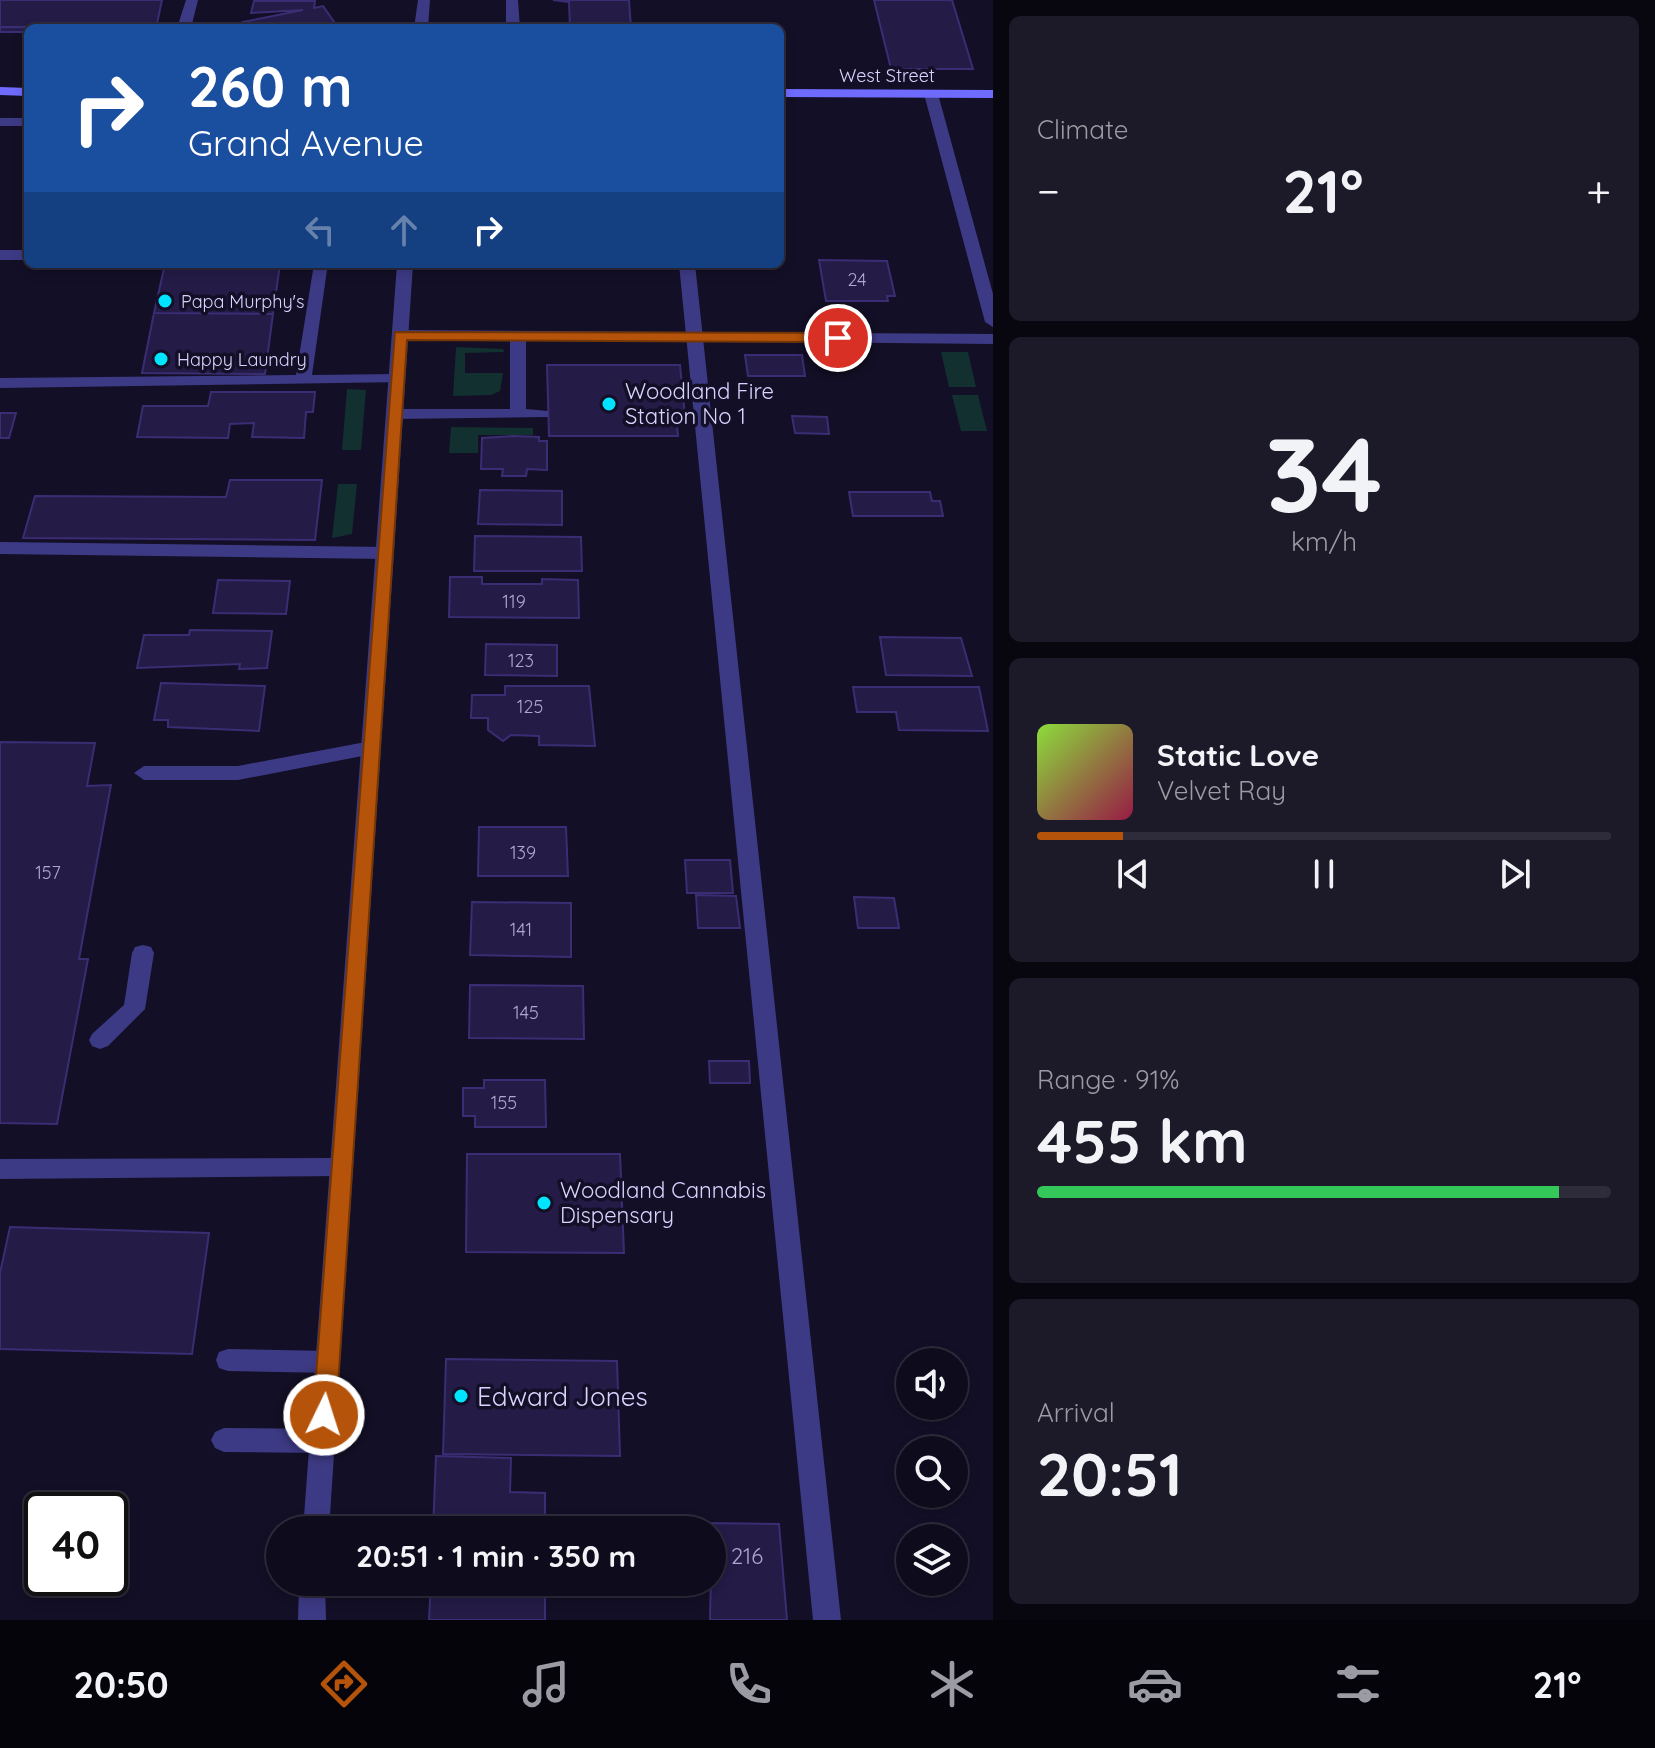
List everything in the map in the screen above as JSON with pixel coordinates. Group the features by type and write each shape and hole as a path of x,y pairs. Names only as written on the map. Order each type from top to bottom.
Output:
{"main road":[{"path":"0,93 24,92"},
{"name":"West Street","path":"784,93 993,94"}],"street":[{"path":"185,24 192,0"},
{"path":"421,24 424,0"},
{"path":"512,0 513,24"},
{"path":"931,94 993,322"},
{"path":"0,122 24,122"},
{"path":"0,255 24,255"},
{"path":"303,380 320,268"},
{"path":"317,1516 405,268"},
{"path":"687,268 827,1620"},
{"path":"400,335 993,339"},
{"path":"518,336 518,414"},
{"path":"0,383 397,379"},
{"path":"394,414 542,414"},
{"path":"0,548 385,553"},
{"path":"144,773 238,773 371,748"},
{"path":"100,1040 134,1009 143,953"},
{"path":"0,1169 341,1167"},
{"path":"228,1360 328,1362"},
{"path":"224,1440 322,1441"},
{"path":"312,1596 312,1620"}],"green space":[{"path":"456,347 503,349 504,352 465,353 465,373 503,373 500,391 491,395 453,396"},
{"path":"941,352 968,352 976,387 949,387"},
{"path":"347,389 366,390 361,450 342,450"},
{"path":"952,395 978,395 987,431 961,431"},
{"path":"451,427 533,428 533,435 478,435 478,453 449,453"},
{"path":"338,484 357,484 352,534 332,538"}],"building":[{"path":"0,0 162,0 157,24 24,24 24,27 0,27"},
{"path":"553,0 629,0 631,24 570,24 569,2"},
{"path":"874,0 952,0 973,69 891,69"},
{"path":"254,1 315,1 314,8 323,6 336,24 244,24 243,22 303,10 251,13"},
{"path":"0,27 24,27 24,32 0,32"},
{"path":"819,260 887,261 895,296 887,296 888,301 826,301"},
{"path":"164,268 279,268 273,314 154,313"},
{"path":"154,313 273,314 265,374 142,373"},
{"path":"745,355 802,355 805,376 748,376"},
{"path":"547,365 680,365 685,416 676,416 678,436 549,436"},
{"path":"211,392 315,392 313,412 306,412 304,438 252,437 254,423 230,424 228,438 137,437 143,406 208,406"},
{"path":"0,413 16,413 9,438 0,438"},
{"path":"792,416 827,417 829,434 795,433"},
{"path":"539,437 539,441 547,441 547,470 527,469 526,476 502,476 503,469 481,469 482,438"},
{"path":"230,480 322,480 315,540 23,538 35,496 226,497"},
{"path":"480,490 562,491 562,525 478,524"},
{"path":"849,492 930,492 932,501 940,501 943,516 853,516"},
{"path":"475,536 581,537 582,571 474,571"},
{"path":"450,577 482,577 482,584 542,584 542,579 578,580 579,618 449,617"},
{"path":"218,580 290,581 286,614 213,613"},
{"path":"190,630 272,631 267,668 239,669 240,664 137,668 144,635 189,635"},
{"path":"880,637 961,638 972,676 886,675"},
{"path":"486,644 557,645 557,676 485,675"},
{"path":"161,683 265,686 259,731 168,727 168,720 154,720"},
{"path":"505,686 589,686 595,746 539,745 539,736 511,735 503,741 488,730 488,718 471,718 472,695 505,695"},
{"path":"853,687 979,687 988,731 899,730 896,712 857,712"},
{"path":"0,742 95,743 87,786 111,785 79,959 88,959 57,1124 0,1123"},
{"path":"479,827 566,827 568,876 478,876"},
{"path":"685,860 730,860 733,893 687,893"},
{"path":"696,895 736,896 740,928 698,928"},
{"path":"854,897 894,898 899,928 858,928"},
{"path":"472,902 571,903 571,957 470,955"},
{"path":"470,985 583,986 584,1039 469,1038"},
{"path":"709,1061 749,1061 750,1083 710,1083"},
{"path":"484,1080 545,1080 546,1127 475,1127 475,1116 463,1116 463,1088 484,1088"},
{"name":"Woodland Cannabis Dispensary","path":"467,1154 620,1154 624,1253 466,1252"},
{"path":"10,1227 209,1233 192,1354 0,1349 0,1273"},
{"path":"446,1359 617,1361 620,1456 443,1454"},
{"path":"436,1456 511,1458 510,1492 545,1493 545,1516 434,1516"},
{"path":"726,1523 779,1524 787,1620 710,1620 711,1596 726,1596"},
{"path":"430,1596 545,1596 545,1620 429,1620"}],"place":[{"name":"Papa Murphy's","path":"165,301"},
{"name":"Happy Laundry","path":"161,359"},
{"name":"Woodland Fire Station No 1","path":"609,404"},
{"name":"Woodland Cannabis Dispensary","path":"544,1203"},
{"name":"Edward Jones","path":"461,1396"}],"route":[{"path":"324,1415 400,335 838,338"}]}
